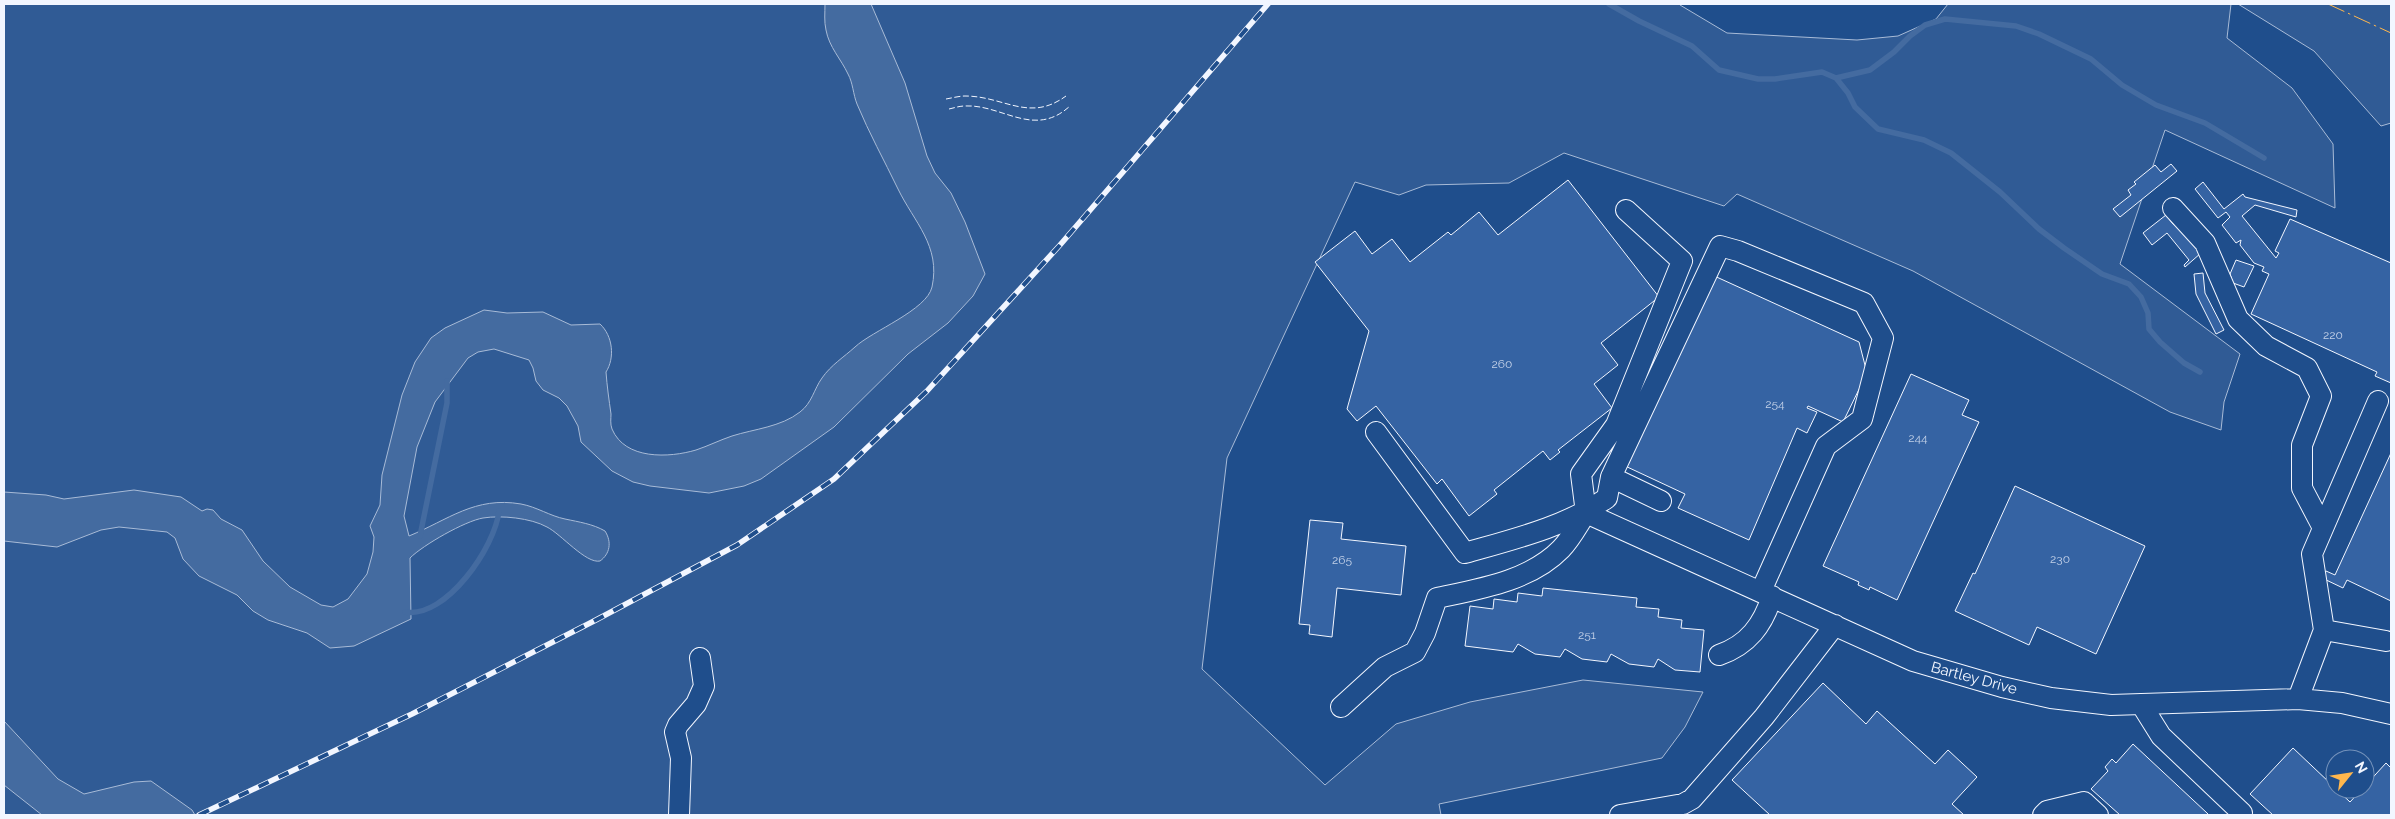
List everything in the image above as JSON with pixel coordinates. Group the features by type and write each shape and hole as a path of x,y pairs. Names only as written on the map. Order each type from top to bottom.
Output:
{"street":[{"path":"2173,208 2205,243 2238,319 2266,346 2307,368 2321,396 2302,445 2302,488 2323,528"},
{"path":"1341,707 1385,667 1414,652 1425,633 1437,598 1492,584 1534,570 1563,547 1586,513 1581,474 1616,425 1682,261 1626,210"},
{"path":"1376,432 1465,553 1525,536 1586,513 1607,498 1611,478 1720,246 1738,251 1864,304 1883,338 1862,419 1826,446 1767,594 1768,611 1756,631 1736,648 1719,654"},
{"path":"2298,699 2324,630 2312,554 2378,401"},
{"path":"1611,478 1661,501"},
{"name":"Bartley Drive","path":"1586,513 1913,661 1983,682 2051,698 2111,705 2249,699 2298,699 2342,703 2391,714"},
{"path":"1620,815 1683,804 1692,799 1764,717 1835,625"},
{"path":"2324,630 2386,641"},
{"path":"679,815 681,758 675,735 678,725 696,704 704,686 700,658"},
{"path":"2141,704 2161,736 2242,813 2240,815"},
{"path":"2043,815 2047,811 2084,802 2098,815"}],"shaded area":[{"path":"4,4 1681,4 1727,33 1857,40 1898,36 1936,19 1948,4 2231,4 2227,38 2292,88 2333,144 2335,208 2165,130 2120,264 2240,354 2224,402 2221,430 2170,412 1913,271 1737,194 1724,206 1564,153 1509,183 1426,185 1399,195 1355,182 1227,458 1202,669 1325,785 1396,724 1470,702 1583,680 1703,692 1685,727 1662,758 1439,804 1441,815 4,815"},
{"path":"825,4 871,4 905,83 927,156 935,173 951,193 965,222 985,274 973,296 948,323 908,354 834,427 761,479 744,486 709,493 650,486 633,482 612,471 581,442 578,426 567,406 559,398 543,390 536,381 529,360 494,349 478,352 468,358 435,402 417,447 404,516 409,536 476,506 505,502 521,504 559,518 591,525 605,531 609,539 609,548 606,555 600,561 588,558 553,531 533,521 498,517 475,520 445,534 410,558 411,619 354,646 330,648 307,633 268,620 253,611 237,595 199,576 183,559 175,538 167,532 119,527 101,530 57,547 4,541 4,492 46,495 64,499 134,490 181,497 202,511 207,509 213,510 221,519 242,530 263,561 290,587 321,605 333,607 348,599 367,574 373,552 374,537 370,526 380,505 382,475 402,395 415,362 431,338 445,328 484,310 507,313 543,312 571,325 600,324 608,335 611,347 611,360 606,372 611,427 618,439 637,451 661,455 685,453 793,417 804,408 822,378 833,365 863,341 910,312 928,296 932,287 934,272 933,259 924,235 904,201 872,136 857,104 850,77 830,42 825,27"},
{"path":"2238,4 2391,4 2391,123 2381,126 2314,51"},
{"path":"4,721 58,779 84,794 134,782 151,781 192,810 195,815 42,815 4,785"}],"building":[{"path":"2171,164 2177,171 2120,217 2113,209 2131,195 2128,190 2136,184 2134,182 2155,165 2161,172"},
{"path":"1568,180 1659,297 1601,343 1618,365 1594,384 1612,408 1558,450 1560,452 1550,460 1543,451 1494,490 1497,494 1469,516 1442,479 1437,484 1376,406 1357,421 1347,409 1369,331 1315,262 1355,231 1372,254 1392,239 1410,262 1448,232 1451,235 1479,212 1498,235"},
{"path":"2203,182 2224,209 2243,194 2245,197 2297,210 2296,217 2255,205 2242,216 2276,258 2279,253 2275,251 2290,219 2391,263 2391,383 2375,376 2377,372 2251,314 2269,274 2262,271 2264,267 2254,263 2240,245 2241,240 2236,243 2222,225 2230,217 2226,212 2218,218 2195,189"},
{"path":"2166,215 2201,253 2185,267 2184,265 2189,260 2167,233 2152,245 2143,233"},
{"path":"2236,260 2254,266 2244,287 2233,283 2230,274"},
{"path":"2203,273 2205,293 2224,330 2216,334 2196,294 2194,274"},
{"path":"1710,274 1859,342 1867,373 1843,422 1808,406 1807,408 1817,412 1807,433 1797,428 1749,540 1678,508 1685,494 1623,465"},
{"path":"1911,374 1969,400 1962,415 1979,422 1897,600 1870,587 1869,590 1858,585 1859,582 1823,566"},
{"path":"2391,453 2391,601 2347,580 2343,588 2322,578 2326,571 2335,575"},
{"path":"2015,486 2145,546 2096,654 2037,627 2029,645 1955,611 1973,573 1975,574"},
{"path":"1310,520 1343,523 1341,539 1406,546 1401,595 1337,588 1332,637 1309,634 1310,625 1299,624"},
{"path":"1543,588 1637,598 1636,607 1659,609 1658,617 1682,620 1681,628 1704,630 1700,672 1675,670 1658,659 1654,667 1629,664 1611,654 1607,662 1582,659 1565,649 1560,657 1535,654 1518,644 1513,652 1465,646 1470,606 1493,609 1494,599 1517,602 1518,593 1542,596"},
{"path":"1823,683 1866,724 1877,711 1935,764 1948,750 1977,777 1952,804 1964,815 1770,815 1732,780"},
{"path":"2133,744 2209,815 2120,815 2091,789 2108,771 2105,767 2112,759 2116,763"},
{"path":"2293,748 2325,778 2325,799 2347,799 2350,802 2353,799 2375,799 2375,775 2386,763 2391,768 2391,815 2273,815 2250,794"}],"waterway":[{"path":"1609,4 1639,21 1692,46 1719,70 1758,79 1775,79 1822,72 1836,78 1848,93 1855,107 1878,129 1924,140 1951,153 2000,192 2039,229 2064,248 2102,274 2129,284 2141,297 2148,313 2149,329 2160,342 2184,363 2200,372"},
{"path":"1836,78 1870,70 1925,25 1945,19 2016,26 2039,34 2091,59 2122,85 2156,105 2205,123 2264,158"},
{"path":"420,536 447,403 447,381"},
{"path":"405,612 421,611 436,604 452,593 466,578 488,543 499,511"}],"railway":[{"path":"199,815 412,714 594,621 737,545 834,479 927,391 1060,245 1268,4"}],"fence":[{"path":"946,99 963,96 979,97 1028,108 1053,104 1066,96"},
{"path":"949,109 963,106 979,107 1018,118 1044,120 1057,115 1070,106"}],"power":[{"path":"2328,4 2391,33"}]}
